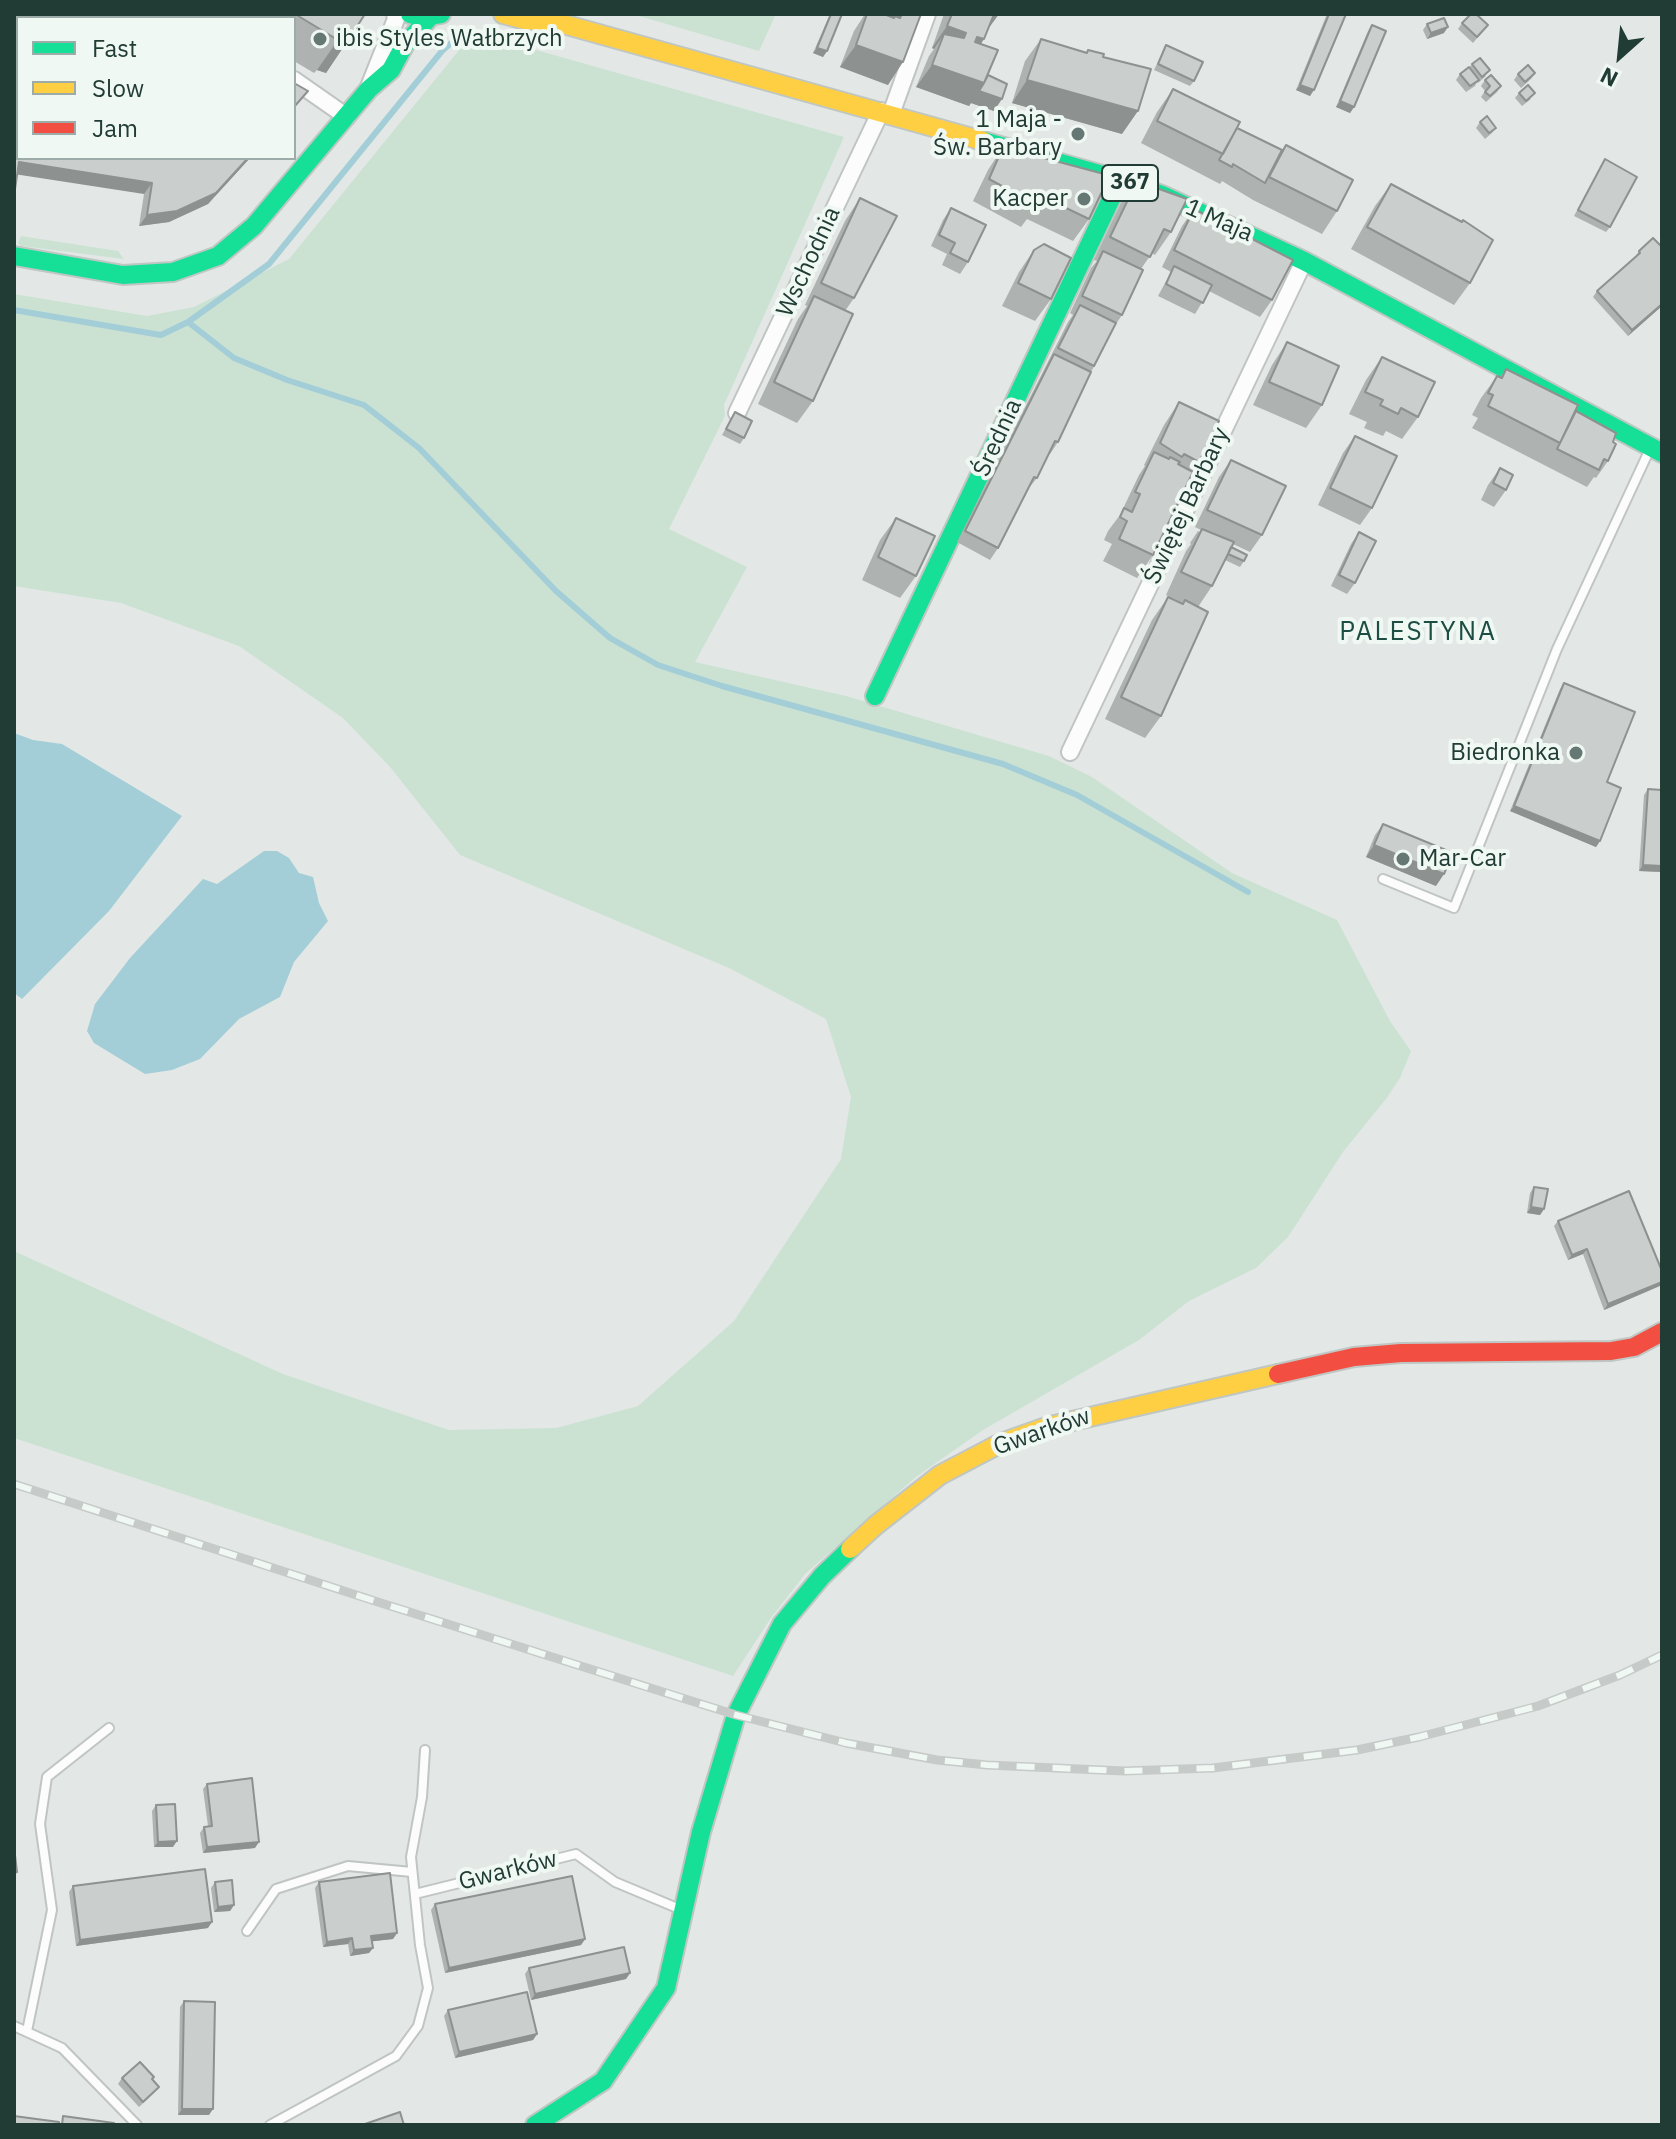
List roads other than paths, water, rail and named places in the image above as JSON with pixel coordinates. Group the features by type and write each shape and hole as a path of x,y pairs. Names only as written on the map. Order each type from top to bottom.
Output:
{"street":[{"path":"369,89 396,19 395,14"},
{"path":"410,14 436,16"},
{"name":"1 Maja","path":"503,14 525,20 549,18 1120,180 1162,195 1304,261 1656,450"},
{"name":"Wschodnia","path":"737,413 886,113 927,14"},
{"path":"14,256 123,275 173,272 218,256 254,226 369,89 391,70 419,26 436,16"},
{"path":"296,81 347,117"},
{"name":"Średnia","path":"875,696 1120,180"},
{"name":"Świętej Barbary","path":"1070,752 1304,261"},
{"name":"Gwarków","path":"535,2125 603,2081 666,1988 701,1832 740,1703 782,1624 833,1566 876,1525 940,1475 1001,1443 1046,1427 1354,1357 1401,1353 1611,1351 1634,1347 1662,1332"}],"lane":[{"path":"1383,879 1454,908 1557,649 1656,450"},
{"path":"27,2031 52,1910 40,1824 47,1777 109,1728"},
{"path":"270,2125 396,2056 418,2026 428,1988 411,1857 422,1797 425,1750"},
{"name":"Gwarków","path":"415,1894 576,1854 615,1882 683,1910"},
{"path":"247,1931 276,1889 348,1866 412,1872"},
{"path":"14,2026 62,2048 137,2125"}],"water":[{"path":"14,733 33,740 62,744 182,816 109,911 22,999 14,993"},
{"path":"264,851 277,851 289,858 299,873 313,877 319,903 328,921 294,962 280,997 239,1019 200,1059 172,1070 145,1074 94,1043 87,1031 95,1004 130,958 203,879 217,884"}],"waterway":[{"path":"14,310 161,335 188,322 269,264 442,51 465,31"},
{"path":"188,322 234,358 287,380 364,405 419,448 556,591 610,638 658,665 722,686 1003,764 1077,795 1248,892"}],"railway":[{"path":"14,1484 736,1715 846,1743 937,1760 1124,1771 1213,1768 1357,1750 1538,1706 1620,1675 1662,1655"}],"place":[{"name":"ibis Styles Wałbrzych","path":"320,39"},
{"name":"1 Maja - Św. Barbary","path":"1078,134"},
{"name":"Kacper","path":"1084,199"},
{"name":"Biedronka","path":"1576,753"},
{"name":"Mar-Car","path":"1403,859"}],"district":[{"name":"PALESTYNA","path":"1418,632"}]}
